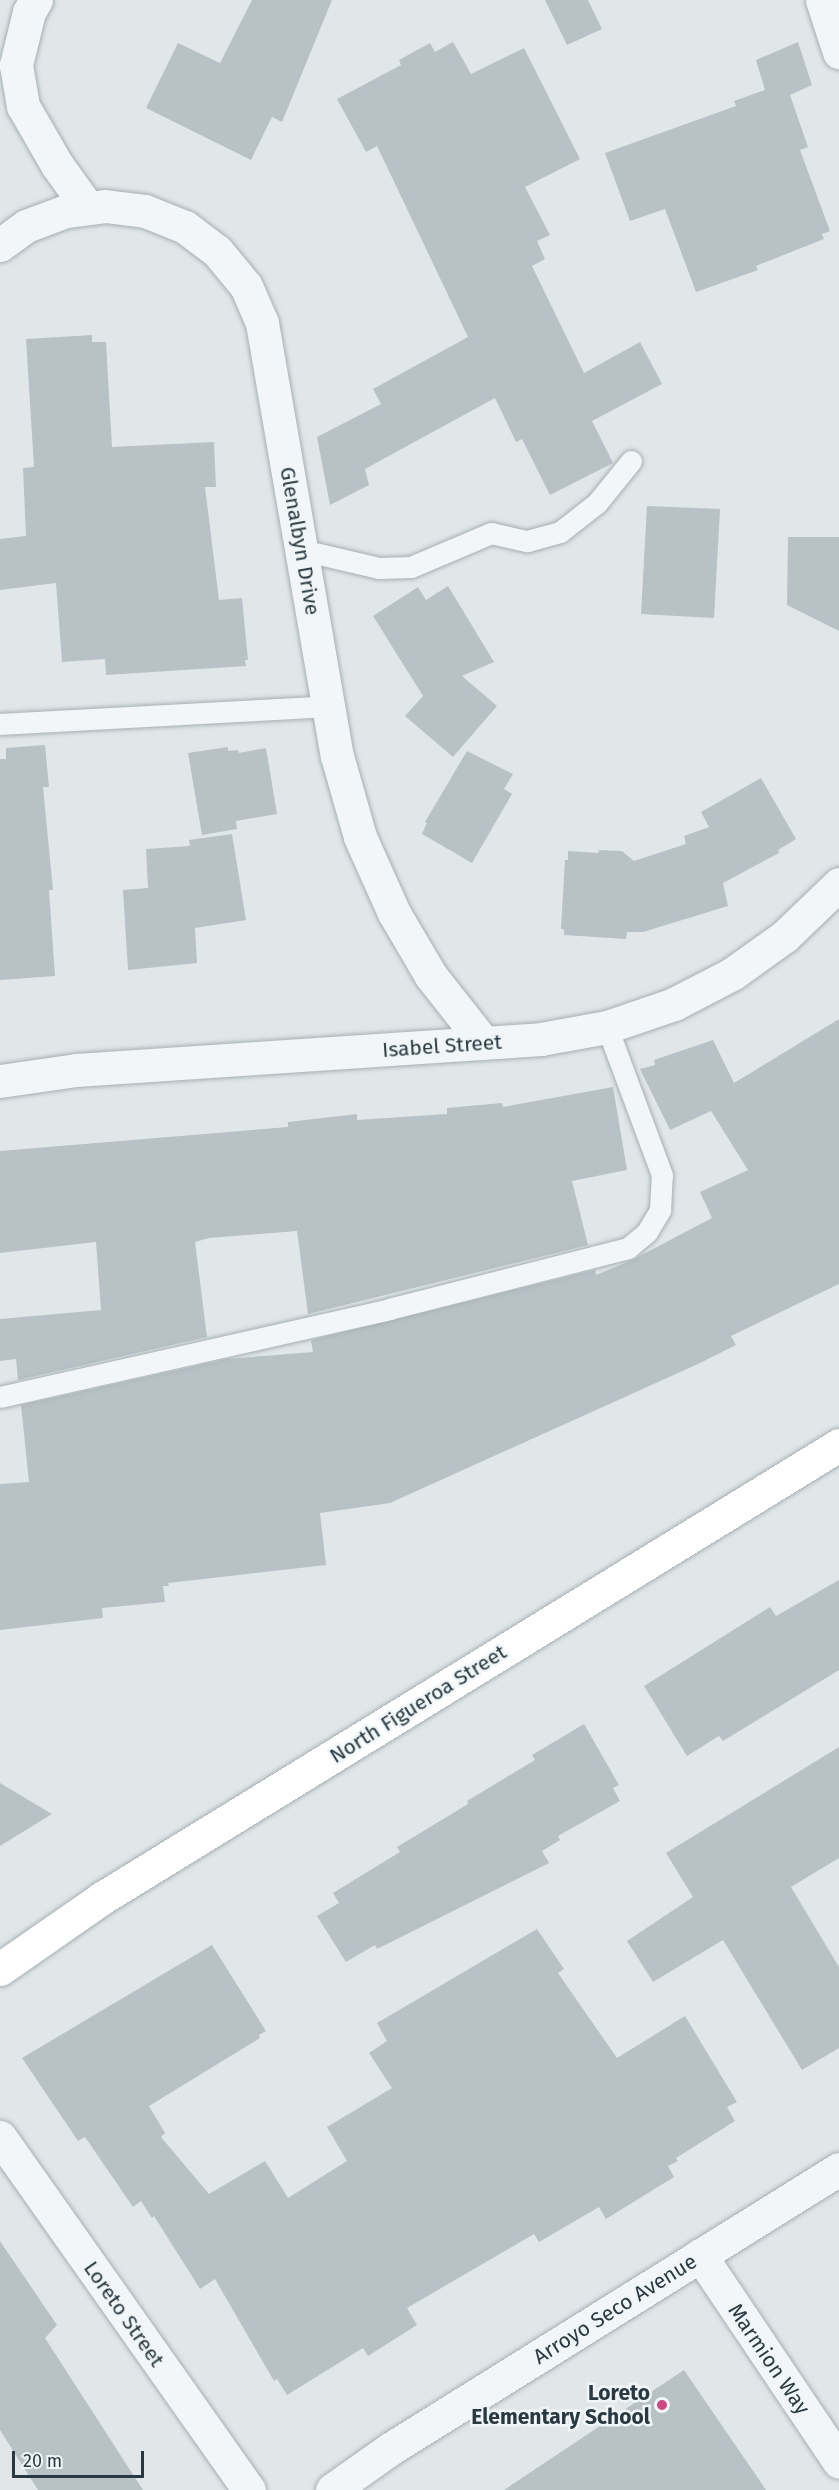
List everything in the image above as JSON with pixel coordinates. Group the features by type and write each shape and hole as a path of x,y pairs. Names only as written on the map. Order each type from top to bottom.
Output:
{"main road":[{"name":"North Figueroa Street","path":"0,1969 102,1898 839,1444"}],"street":[{"path":"36,0 29,12 16,65 23,106 57,165 88,208"},
{"path":"822,0 839,52"},
{"name":"Glenalbyn Drive","path":"0,245 26,226 66,211 105,206 145,211 177,223 217,251 246,286 262,323 337,756 360,837 394,913 431,976 484,1043"},
{"name":"Isabel Street","path":"0,1081 76,1070 541,1039 607,1028 675,1004 732,974 785,936 839,884"},
{"name":"Loreto Street","path":"0,2137 249,2490"},
{"name":"Arroyo Seco Avenue","path":"332,2490 390,2448 839,2169"},
{"name":"Marmion Way","path":"700,2255 839,2462"}],"lane":[{"path":"302,550 379,568 411,567 491,533 527,541 560,532 597,503 632,461"},
{"path":"0,724 329,706"},
{"path":"0,1397 389,1309 628,1248 647,1232 660,1210 662,1175 607,1028"}],"building":[{"path":"252,0 332,0 282,122 272,117 251,160 146,108 178,43 220,63"},
{"path":"545,0 588,0 602,29 567,45"},
{"path":"453,42 471,74 524,48 580,159 525,187 550,235 537,241 545,259 532,266 584,373 640,342 662,384 592,421 613,463 550,495 522,439 516,442 495,398 365,469 369,485 330,505 317,437 381,404 373,389 468,337 377,146 366,152 337,99 401,65 399,60 430,43 435,52"},
{"path":"798,42 812,85 790,95 808,147 800,150 830,231 822,234 824,239 756,266 758,270 696,292 665,209 630,221 605,153 736,106 734,101 765,90 756,60"},
{"path":"92,335 92,342 106,342 112,447 214,442 216,487 205,487 219,600 242,598 248,660 245,660 246,666 106,675 105,659 62,662 56,583 0,590 0,539 26,536 23,468 34,467 26,339"},
{"path":"647,506 720,509 714,618 641,614"},
{"path":"788,537 839,537 839,631 787,605"},
{"path":"448,586 494,662 462,676 497,706 453,757 405,716 423,696 373,616 418,587 426,600"},
{"path":"45,745 49,787 43,787 53,890 49,890 55,976 0,980 0,759 6,759 6,748"},
{"path":"228,747 228,751 238,750 239,753 266,748 277,814 236,821 237,829 202,835 188,753"},
{"path":"467,751 513,774 504,789 512,794 472,863 422,834 427,823 425,822"},
{"path":"761,778 796,839 778,850 779,853 723,883 728,906 643,932 627,932 626,939 564,935 564,929 561,929 565,860 568,860 568,851 598,853 599,850 622,851 634,861 686,844 684,836 709,827 701,812"},
{"path":"232,834 246,920 195,928 197,963 128,970 123,890 148,888 146,849 190,846 189,840"},
{"path":"839,1019 839,1284 731,1336 736,1345 698,1364 390,1503 320,1513 326,1565 168,1583 169,1586 163,1586 165,1602 102,1608 103,1618 0,1630 0,1484 29,1482 21,1405 227,1359 313,1352 311,1340 595,1270 596,1275 632,1260 712,1218 700,1192 748,1170 711,1111 670,1130 640,1069 655,1065 654,1060 713,1040 734,1083"},
{"path":"613,1087 627,1170 572,1181 588,1245 308,1314 297,1231 209,1238 195,1242 207,1337 18,1380 16,1359 0,1361 0,1319 101,1310 96,1242 0,1253 0,1151 288,1127 288,1122 357,1114 357,1120 447,1114 447,1108 502,1103 503,1107"},
{"path":"839,1580 839,1670 723,1741 719,1736 687,1756 644,1686 770,1607 776,1616"},
{"path":"584,1724 619,1785 613,1788 620,1801 558,1836 560,1840 542,1851 549,1863 377,1949 375,1945 346,1962 317,1916 339,1903 333,1893 400,1852 397,1847 535,1760 532,1755"},
{"path":"839,1747 839,1858 791,1887 839,1967 839,2048 802,2070 723,1940 653,1982 627,1941 693,1897 666,1853"},
{"path":"0,1783 52,1814 0,1846"},
{"path":"537,1929 564,1969 558,1973 617,2058 685,2016 737,2102 727,2107 735,2121 676,2158 678,2161 668,2166 674,2177 606,2219 599,2207 539,2242 534,2234 407,2308 417,2325 368,2356 363,2348 287,2395 277,2379 274,2381 215,2279 200,2289 154,2216 152,2218 141,2201 133,2207 85,2137 78,2141 22,2058 212,1945 266,2031 259,2035 260,2038 149,2106 165,2133 161,2137 209,2194 265,2161 288,2198 347,2161 327,2127 392,2088 369,2053 387,2041 377,2023"},
{"path":"0,2241 57,2325 45,2338 143,2490 38,2490 0,2430"},
{"path":"684,2370 766,2490 504,2490"}],"place":[{"name":"Loreto Elementary School","path":"662,2405"}]}
